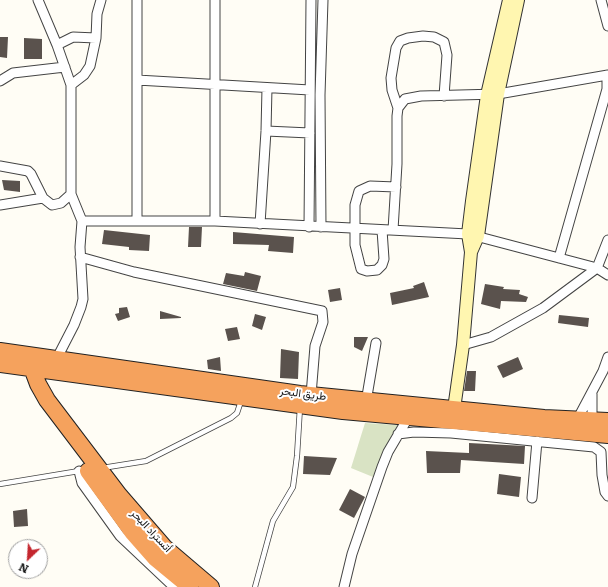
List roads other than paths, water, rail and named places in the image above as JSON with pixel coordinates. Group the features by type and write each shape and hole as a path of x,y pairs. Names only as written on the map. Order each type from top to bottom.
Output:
{"highway":[{"name":"طريق البحر","path":"0,350 33,362 243,397 366,402 592,421"},
{"name":"طريق البحر","path":"0,364 16,366 57,358 408,418 437,426 608,435"},
{"path":"33,362 38,384 88,470"},
{"path":"16,366 50,420 88,470"},
{"name":"أتستراد البحر","path":"88,470 113,508 160,552 190,587"},
{"name":"أتستراد البحر","path":"160,552 211,587"}],"main road":[{"path":"454,409 463,345 473,235 492,94 509,0"},
{"path":"492,94 518,0"}],"street":[{"path":"38,0 57,45 71,85 71,194 82,221 80,257 83,299 74,325 57,358"},
{"path":"71,85 84,75 90,66 96,38 97,14 101,0"},
{"path":"136,221 137,0"},
{"path":"215,0 215,221"},
{"path":"309,227 311,0"},
{"path":"321,227 320,95 323,0"},
{"path":"601,0 608,26"},
{"path":"393,230 396,187 398,108 392,90 391,78 396,48 400,41 422,36 434,37 444,42 447,55 444,96"},
{"path":"57,45 73,37 96,38"},
{"path":"0,81 13,73 65,67"},
{"path":"398,108 405,99 421,96 492,94 607,75 607,89 559,258"},
{"path":"137,80 310,90"},
{"path":"260,224 266,131 267,88"},
{"path":"266,131 310,133"},
{"path":"0,166 28,171 43,198 55,205 61,203 71,194"},
{"path":"382,230 384,259 377,270 367,271 361,269 357,258 355,245 355,205 359,191 370,186 396,187"},
{"path":"0,205 43,198"},
{"path":"82,221 215,221 473,235 597,268 608,275"},
{"path":"463,345 490,337 543,308 597,268 608,240"},
{"path":"80,257 134,272 322,311 323,322 315,346 305,400"},
{"path":"366,402 376,343"},
{"path":"592,421 592,393 605,372 608,356"},
{"path":"592,393 592,421"},
{"path":"344,587 352,554 382,466 408,418"},
{"path":"398,434 414,432 437,426 537,441 598,448 601,452 604,486 608,496"},
{"path":"532,498 537,441"},
{"path":"88,470 82,483 86,490 120,536 174,587"}],"lane":[{"path":"0,484 146,462 231,418 236,413 243,397"},
{"path":"255,587 273,520 293,487 305,400"}]}
